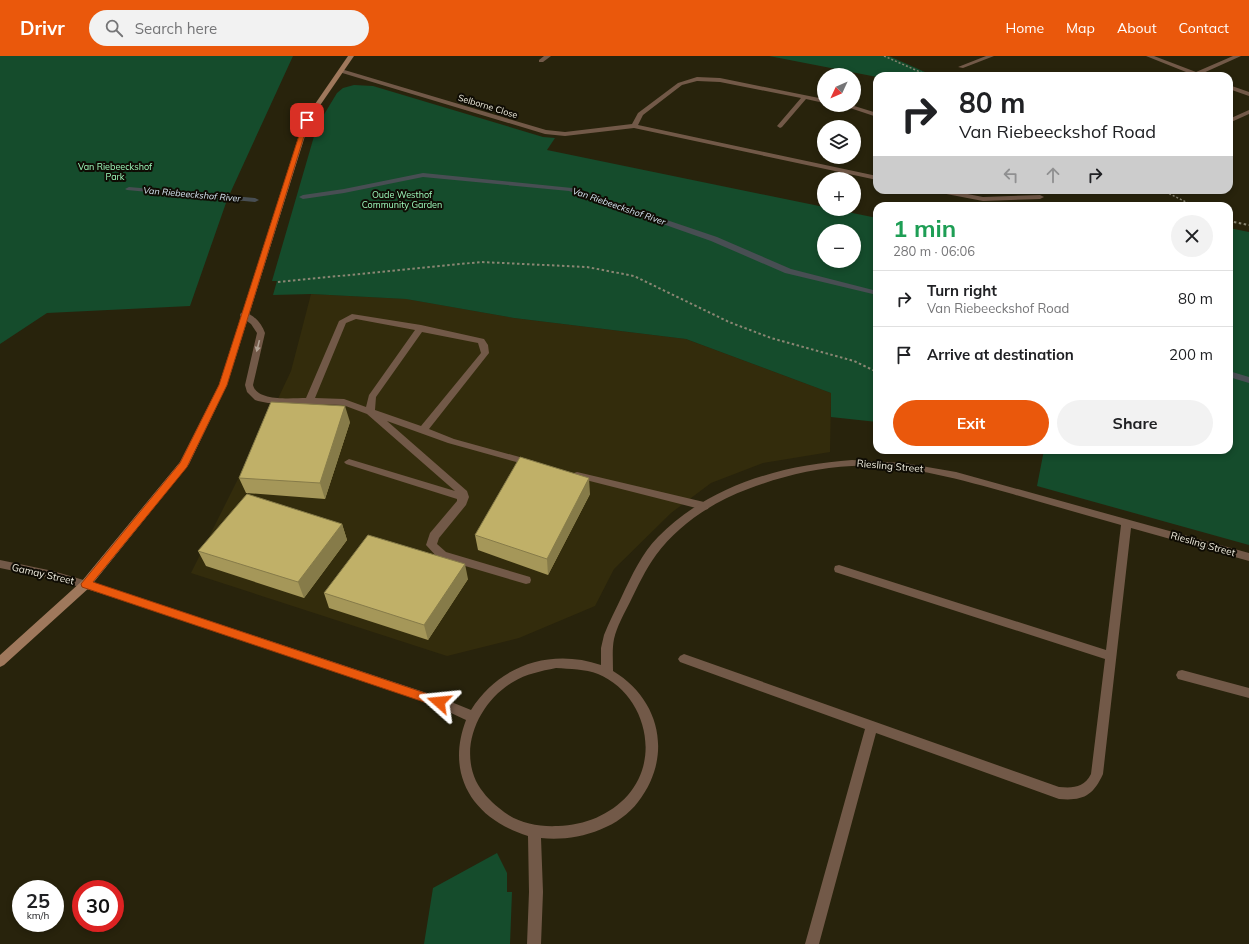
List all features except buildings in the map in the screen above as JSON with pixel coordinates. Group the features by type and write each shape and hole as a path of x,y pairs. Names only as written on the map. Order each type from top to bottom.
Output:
{"street":[{"path":"0,662 86,584 184,464 223,385 253,286 307,120 351,56"},
{"path":"541,62 548,56"},
{"path":"961,67 991,56"},
{"path":"1148,56 1191,72"},
{"path":"1205,72 1238,56"},
{"name":"Selborne Close","path":"341,71 545,132 565,134 634,126 873,177"},
{"path":"634,126 640,114 680,84 697,79 720,80 817,99"},
{"path":"1233,88 1249,94"},
{"path":"780,126 805,96"},
{"path":"861,110 873,114"},
{"path":"1233,119 1249,112"},
{"path":"957,194 983,199 1040,197"},
{"path":"244,315 254,321 259,327 261,333 250,379 250,390 258,398 268,400 344,402 451,441 542,466"},
{"path":"309,401 342,320 346,318 355,316 480,341 484,345 485,353 423,430"},
{"path":"370,411 372,398 421,328"},
{"path":"370,411 462,491 464,497 462,502 434,536 431,545 442,555 526,580"},
{"path":"349,462 464,497"},
{"name":"Riesling Street","path":"606,673 608,640 632,586 644,562 673,529 704,506 729,492 756,481 785,472 828,465 877,463 904,465 956,475 1249,557"},
{"path":"565,472 704,506"},
{"path":"684,659 1059,793 1079,793 1088,788 1094,782 1097,774 1126,522"},
{"name":"Gamay Street","path":"0,564 86,584 439,702 473,717"},
{"path":"839,569 1110,656"},
{"path":"556,663 582,665 606,673 625,685 639,701 649,720 653,741 650,763 642,784 628,804 608,819 584,829 559,833 534,832 512,824 493,812 478,796 468,777 464,757 466,736 473,717 487,696 507,679 530,668 556,663"},
{"path":"1182,675 1249,693"},
{"path":"812,944 872,726"},
{"path":"534,832 536,892 534,944"}],"path":[{"path":"884,56 920,72"},
{"path":"1170,194 1186,202"},
{"path":"1233,222 1249,225"},
{"path":"253,286 289,281 481,262 587,267 634,276 729,322 771,338 854,361 873,370"}],"shaded area":[{"path":"311,294 407,299 514,318 686,339 831,393 830,452 763,463 711,483 671,513 614,569 595,606 519,638 447,656 191,573 291,371"}],"green space":[{"name":"Van Riebeeckshof Park","path":"0,56 293,56 227,200 190,306 47,313 0,344"},
{"path":"769,56 889,56 925,72 873,72 873,76 861,74 861,68 831,68"},
{"name":"Oude Westhof Community Garden","path":"354,85 373,86 543,137 555,138 547,150 817,206 817,216 861,216 861,215 873,217 873,422 831,417 831,393 686,339 514,318 406,299 311,294 273,295 277,281 272,281 317,126 337,93 343,88"},
{"path":"1233,229 1249,232 1249,545 1037,486 1043,454 1233,454"},
{"path":"497,853 507,873 507,892 512,892 510,944 424,944 433,888"}],"waterway":[{"name":"Van Riebeeckshof River","path":"303,197 344,191 423,175 570,189 714,239 788,271 873,292"},
{"name":"Van Riebeeckshof River","path":"129,189 255,200"},
{"name":"Van Riebeeckshof River","path":"1233,375 1249,380"}],"route":[{"path":"307,120 223,385 184,464 86,584 439,702"}]}
